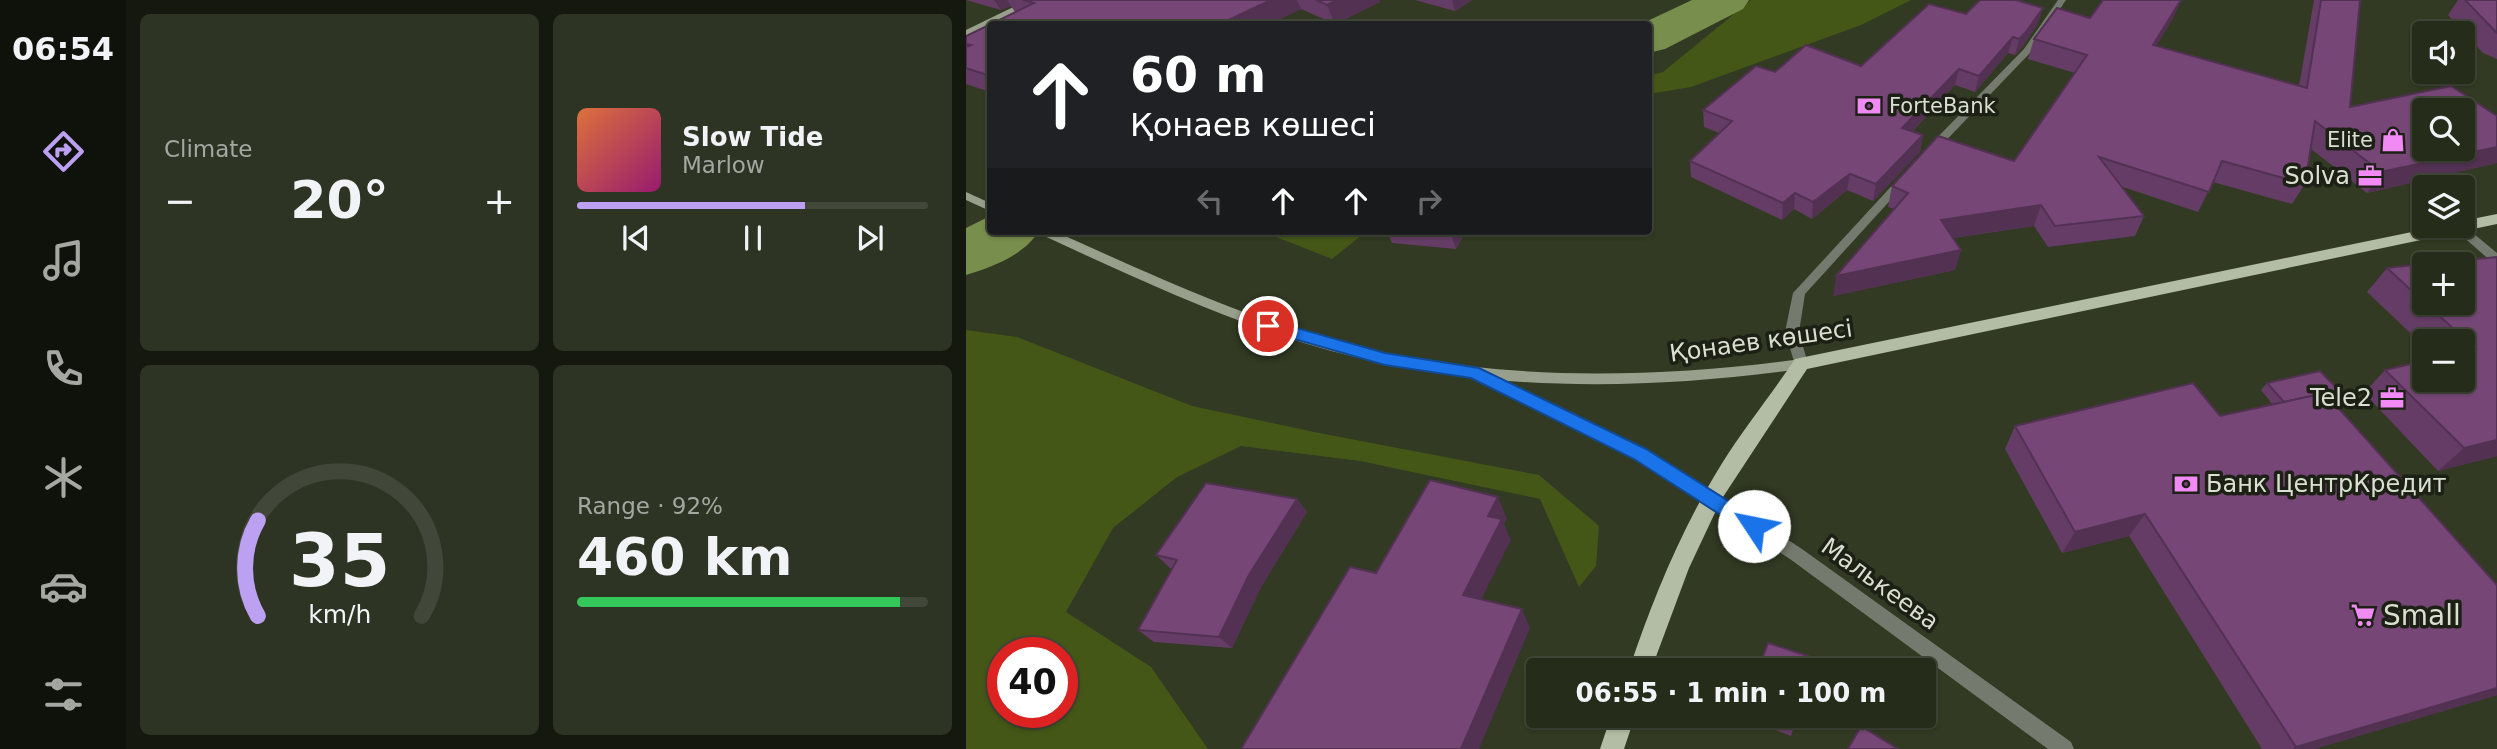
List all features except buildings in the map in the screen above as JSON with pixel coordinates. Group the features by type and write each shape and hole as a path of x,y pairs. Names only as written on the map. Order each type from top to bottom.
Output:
{"main road":[{"path":"992,21 1035,0"},
{"path":"966,34 987,24"},
{"path":"966,195 987,206"},
{"name":"Қонаев көшесі","path":"2475,224 2497,219"},
{"name":"Қонаев көшесі","path":"1053,235 1248,319 1310,340 1385,359 1474,373 1641,382 1739,374 1801,364 2412,237"},
{"path":"1644,658 1665,597 1712,499 1728,470 1801,364"},
{"path":"1612,749 1619,728"}],"street":[{"path":"1921,160 2027,51 2063,0"},
{"path":"1801,364 1792,332 1799,292 1912,170"},
{"path":"2471,238 2497,260"},
{"name":"Малькеева","path":"1474,373 1640,454 1712,499 1796,554 2064,749"}],"green space":[{"path":"1751,0 1911,0 1861,25 1691,87 1652,94 1652,75 1663,72"},
{"path":"1271,235 1362,235 1332,259"},
{"path":"966,330 1017,337 1192,406 1539,475 1599,526 1596,566 1579,587 1540,499 1360,461 1241,446 1177,477 1113,528 1066,612 1151,667 1208,749 966,749"}],"waterway":[{"path":"1652,37 1727,0"},
{"path":"966,254 1002,235"}],"place":[{"name":"ForteBank","path":"1869,106"},
{"name":"Elite","path":"2393,140"},
{"name":"Solva","path":"2370,176"},
{"name":"Tele2","path":"2392,398"},
{"name":"Банк ЦентрКредит","path":"2186,484"},
{"name":"Small","path":"2363,615"}],"route":[{"path":"1268,326 1385,359 1474,373 1640,454 1754,526"}]}
